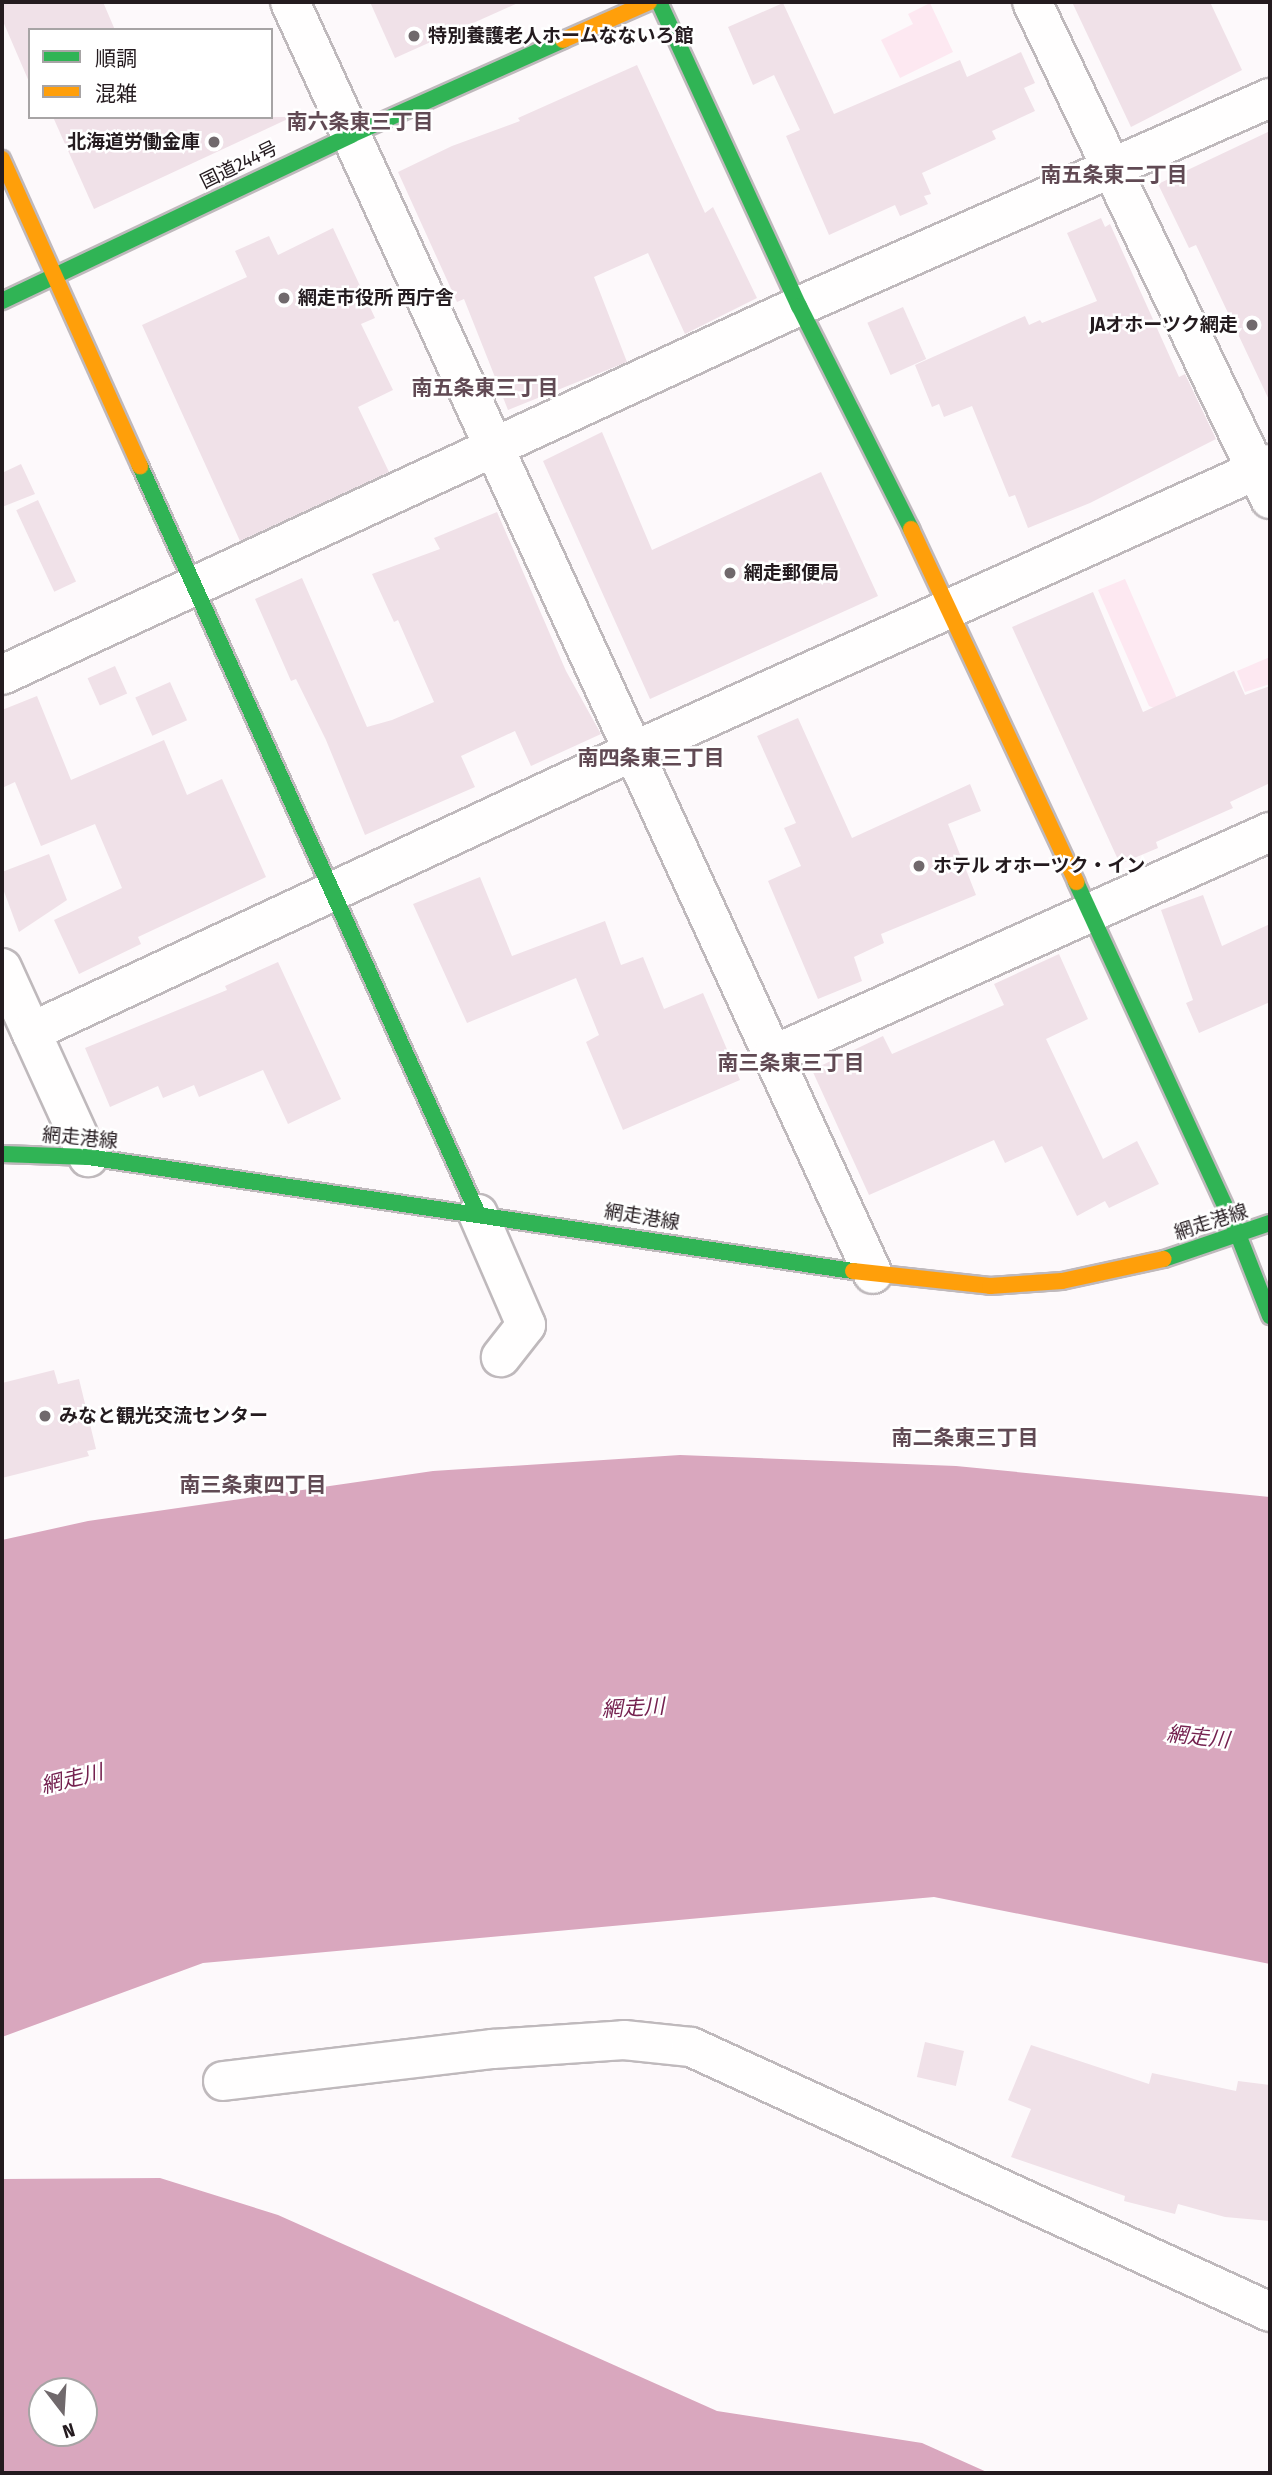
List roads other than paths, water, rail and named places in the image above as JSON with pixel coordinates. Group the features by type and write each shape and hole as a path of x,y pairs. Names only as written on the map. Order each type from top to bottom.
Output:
{"main road":[{"name":"国道244号","path":"2,301 351,135 649,2"},
{"path":"659,2 799,306 950,608 1239,1237 1270,1316"},
{"path":"2,159 197,585 478,1214"},
{"name":"網走港線","path":"2,1154 88,1157 253,1185 478,1214 873,1274 990,1286 1062,1281 1154,1262 1239,1237 1270,1223"}],"street":[{"path":"290,2 873,1274"},
{"path":"31,1032 634,751 950,608 1266,478 1031,2"},
{"path":"2,675 799,306 1270,98"},
{"path":"773,1055 1270,832"},
{"path":"2,968 88,1157"},
{"path":"478,1214 526,1325 501,1357"},
{"path":"223,2081 505,2048 624,2040 691,2047 1270,2312"}],"water":[{"name":"網走川","path":"680,1455 956,1466 1270,1497 1270,1964 934,1897 203,1963 2,2037 2,1540 88,1521 433,1471"},
{"path":"160,2178 278,2215 717,2411 922,2443 989,2473 2,2473 2,2179"}],"place":[{"name":"特別養護老人ホームなないろ館","path":"414,36"},
{"name":"北海道労働金庫","path":"214,142"},
{"name":"網走市役所 西庁舎","path":"284,298"},
{"name":"JAオホーツク網走","path":"1252,325"},
{"name":"網走郵便局","path":"730,573"},
{"name":"ホテル オホーツク・イン","path":"919,866"},
{"name":"みなと観光交流センター","path":"45,1416"}],"district":[{"name":"南六条東三丁目","path":"360,122"},
{"name":"南五条東二丁目","path":"1114,175"},
{"name":"南五条東三丁目","path":"485,388"},
{"name":"南四条東三丁目","path":"651,758"},
{"name":"南三条東三丁目","path":"791,1063"},
{"name":"南二条東三丁目","path":"965,1438"},
{"name":"南三条東四丁目","path":"253,1485"}]}
